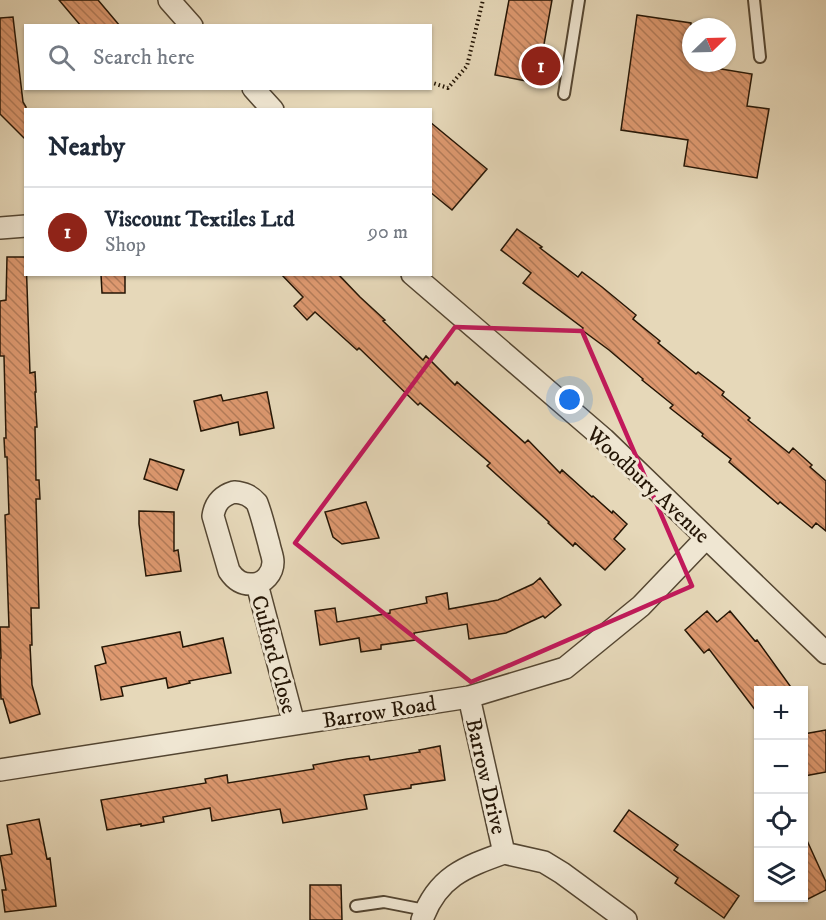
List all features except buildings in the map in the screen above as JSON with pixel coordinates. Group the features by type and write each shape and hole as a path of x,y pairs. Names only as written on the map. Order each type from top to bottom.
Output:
{"street":[{"path":"169,0 190,24"},
{"path":"0,228 24,226"},
{"name":"Woodbury Avenue","path":"414,276 604,439 826,652"},
{"name":"Barrow Road","path":"0,770 469,697 565,668 641,606 706,538"},
{"name":"Culford Close","path":"257,584 294,724"},
{"name":"Barrow Drive","path":"424,915 427,905 451,877 471,865 504,852 469,697"},
{"path":"504,852 544,862 626,920"}],"lane":[{"path":"564,94 579,0"},
{"path":"754,0 760,57"},
{"path":"356,906 384,902 424,915"}],"path":[{"path":"432,83 448,88 467,66 483,0"}],"highlighted area":[{"path":"455,327 582,331 692,586 471,682 295,543"}],"place":[{"name":"Viscount Textiles Ltd","path":"541,66"}]}
